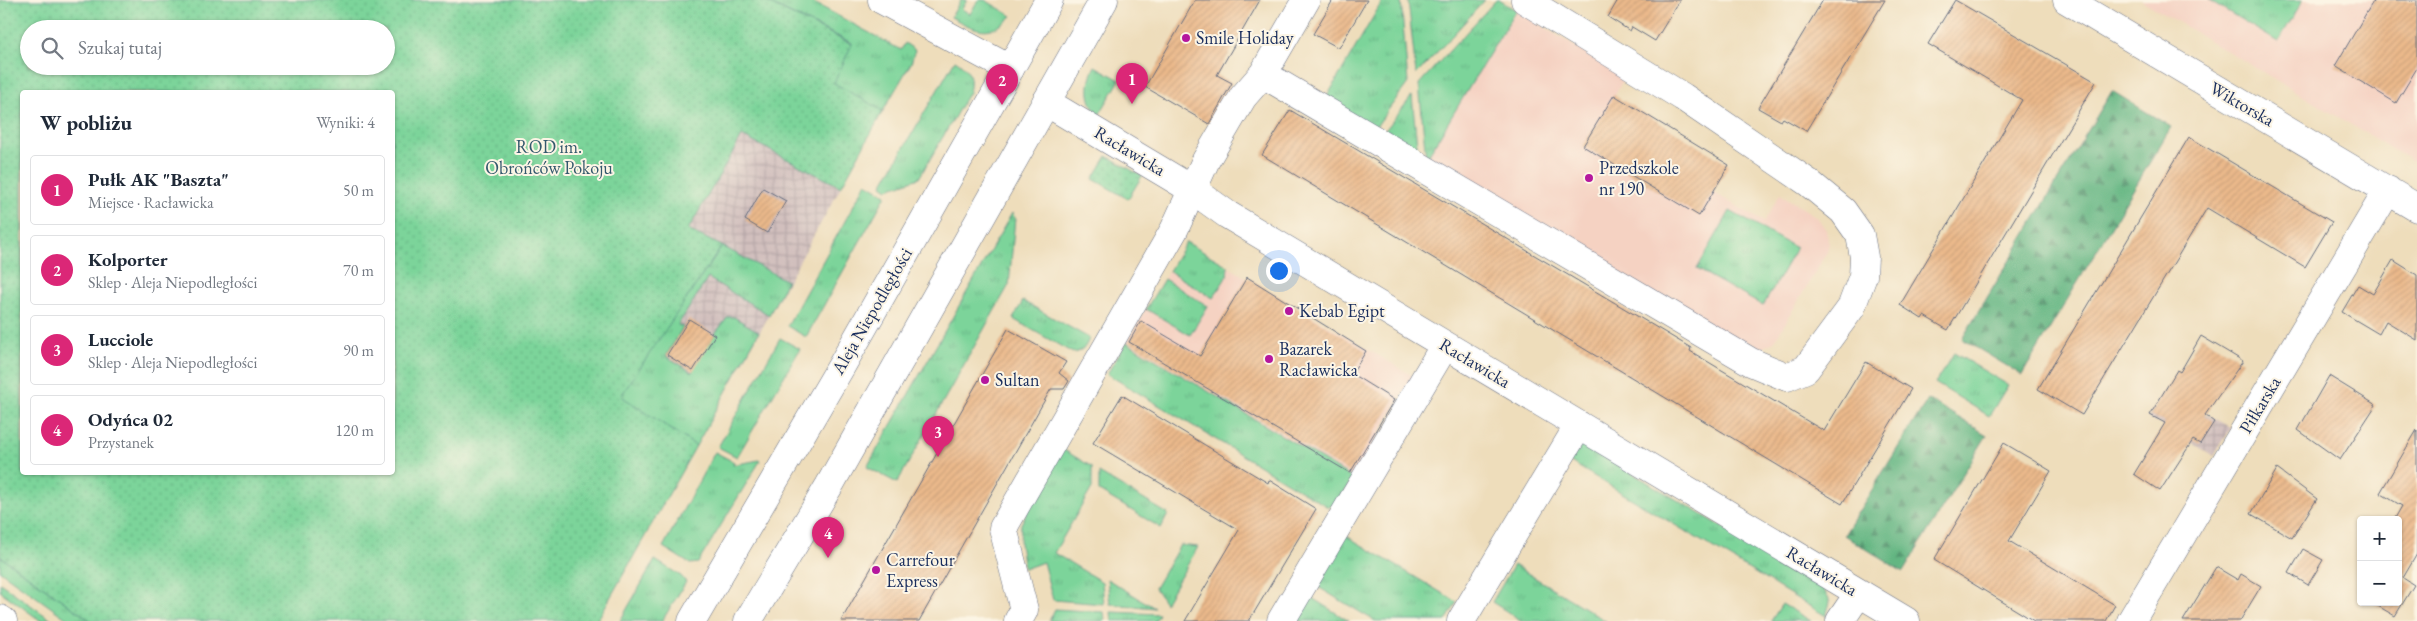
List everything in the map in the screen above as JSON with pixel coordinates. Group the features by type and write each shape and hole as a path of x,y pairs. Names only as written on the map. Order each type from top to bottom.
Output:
{"street":[{"path":"882,0 1010,69"},
{"name":"Aleja Niepodległości","path":"692,621 837,373 1049,0"},
{"path":"748,621 829,486 1104,0"},
{"path":"1018,621 1024,610 1003,528 1178,223 1206,160 1243,97 1263,74 1306,0"},
{"path":"1263,74 1751,362 1787,378 1806,369 1851,308 1862,276 1864,257 1860,235 1842,211 1809,183 1683,97 1525,0"},
{"name":"Wiktorska","path":"2067,0 2417,208"},
{"name":"Racławicka","path":"1046,102 1193,190 1228,215 1906,621"},
{"name":"Piłkarska","path":"2131,621 2388,190"},
{"path":"1281,621 1446,345"},
{"path":"1461,621 1579,425"},
{"path":"1840,621 1859,593"}],"shaded area":[{"path":"2141,0 2417,0 2417,164 2276,80"},
{"name":"Przedszkole nr 190","path":"1516,10 1624,77 1615,96 1729,165 1713,192 1764,222 1780,194 1817,217 1826,230 1829,244 1827,252 1774,342 1760,349 1743,348 1426,159"},
{"path":"742,136 841,187 696,446 620,396 722,246 688,231"},
{"name":"Bazarek Racławicka","path":"1186,242 1413,376 1353,478 1126,342"},
{"path":"2165,390 2231,428 2214,456 2148,417"}],"green space":[{"name":"ROD im. Obrońców Pokoju","path":"0,0 762,0 852,44 834,83 883,111 841,187 742,136 688,230 722,246 621,396 696,446 597,621 91,621 0,556"},
{"path":"762,0 809,0 901,50 905,43 915,50 911,63 883,111 833,83 852,43"},
{"path":"961,0 967,0 962,9 970,14 978,0 985,0 1012,16 997,27 982,30 975,28 951,17"},
{"path":"1383,0 1401,0 1408,83 1375,128 1325,100"},
{"path":"1408,0 1485,0 1416,75"},
{"path":"1496,0 1516,10 1426,159 1419,84"},
{"path":"2209,0 2303,0 2278,42"},
{"path":"955,60 966,69 970,77 969,92 919,178 888,189 882,185"},
{"path":"1095,66 1120,80 1099,115 1089,97 1090,78"},
{"path":"2112,91 2171,127 2022,375 1962,339"},
{"path":"1412,96 1418,155 1383,133"},
{"path":"1107,156 1142,176 1128,199 1093,179"},
{"path":"866,183 886,195 806,337 787,326"},
{"path":"1730,211 1796,248 1763,306 1697,269"},
{"path":"1012,213 1015,218 1009,285 897,483 867,467"},
{"path":"1186,242 1228,266 1227,276 1213,298 1169,271"},
{"path":"722,246 787,281 769,315 708,278 678,325 683,327 666,356 692,372 713,336 728,317 734,317 759,332 696,446 620,396"},
{"path":"1164,279 1208,306 1190,335 1146,309"},
{"path":"1023,301 1089,338 1082,350 1073,353 1013,319"},
{"path":"780,338 800,349 737,457 718,447"},
{"path":"1126,342 1353,478 1337,504 1328,507 1107,374"},
{"path":"1954,353 2008,385 1989,416 1935,383"},
{"path":"1928,399 1987,435 1903,572 1844,535"},
{"path":"1583,444 1822,586 1830,602 1826,616 1569,461"},
{"path":"1059,447 1092,467 1092,488 1054,553 1102,582 1104,604 1053,600 1043,562 1024,569 1020,543 1021,524"},
{"path":"715,452 734,462 733,465 760,461 698,563 690,564 663,547"},
{"path":"1099,473 1168,514 1161,528 1099,491"},
{"path":"1343,534 1457,602 1446,621 1375,621 1313,584"},
{"path":"1180,545 1198,547 1165,603 1155,588"},
{"path":"0,556 91,621 70,621 0,571"},
{"path":"655,560 681,576 686,582 662,621 620,621"},
{"path":"1514,565 1606,621 1522,621 1492,602"},
{"path":"1107,579 1155,608 1110,604"},
{"path":"0,583 53,621 41,621 0,591"},
{"path":"1307,595 1349,621 1291,621"},
{"path":"1782,604 1811,621 1771,621"},
{"path":"1055,609 1104,612 1105,621 1049,621"},
{"path":"1111,612 1159,614 1155,621 1112,621"}],"building":[{"path":"1195,0 1260,0 1217,75 1232,83 1209,124 1145,87"},
{"path":"1333,0 1367,0 1339,48 1313,34"},
{"path":"1618,0 1680,0 1655,41 1632,27 1630,31 1608,17"},
{"path":"1823,0 1885,0 1806,131 1783,118 1781,121 1758,108"},
{"path":"1955,0 2096,82 1948,330 1924,316 1922,319 1900,305 2022,100 1928,44"},
{"path":"2374,0 2417,0 2417,68 2396,103 2335,66"},
{"path":"1614,95 1729,165 1699,216 1583,146"},
{"path":"1290,110 1691,348 1690,351 1824,431 1866,362 1911,389 1842,504 1262,155"},
{"path":"2189,137 2332,222 2305,267 2207,208 2082,415 2038,389"},
{"path":"763,188 786,201 767,233 745,220"},
{"path":"2393,260 2417,275 2417,340 2386,321 2379,334 2342,312 2358,285 2373,294"},
{"name":"Bazarek Racławicka","path":"1247,277 1366,351 1352,374 1394,400 1350,473 1129,342 1141,321 1200,356"},
{"path":"689,319 715,335 693,371 667,355"},
{"path":"1008,329 1066,362 1059,373 1069,381 1064,389 1051,389 919,621 841,621"},
{"path":"2201,336 2243,361 2205,415 2214,422 2200,444 2193,440 2160,491 2134,474 2165,423 2150,415 2177,370 2180,372"},
{"path":"2329,376 2376,405 2340,460 2298,430"},
{"path":"1122,395 1268,483 1269,480 1316,509 1249,621 1185,621 1239,530 1093,443"},
{"path":"2417,430 2417,554 2403,578 2414,585 2402,605 2402,516 2396,516 2402,506 2380,493"},
{"path":"2004,443 2051,471 2009,541 2115,605 2106,621 2034,621 1934,560"},
{"path":"2277,469 2317,499 2292,538 2251,514"},
{"path":"2303,549 2323,560 2308,585 2289,573"},
{"path":"2216,567 2238,580 2241,574 2261,586 2240,621 2183,621"},
{"path":"2378,606 2401,606 2395,616"}],"place":[{"name":"Smile Holiday","path":"1186,38"},
{"name":"Pułk AK \"Baszta\"","path":"1132,104"},
{"name":"Kolporter","path":"1002,105"},
{"name":"Przedszkole nr 190","path":"1589,178"},
{"name":"Kebab Egipt","path":"1289,311"},
{"name":"Bazarek Racławicka","path":"1269,359"},
{"name":"Sultan","path":"985,380"},
{"name":"Lucciole","path":"938,457"},
{"name":"Odyńca 02","path":"828,558"},
{"name":"Carrefour Express","path":"876,570"}]}
